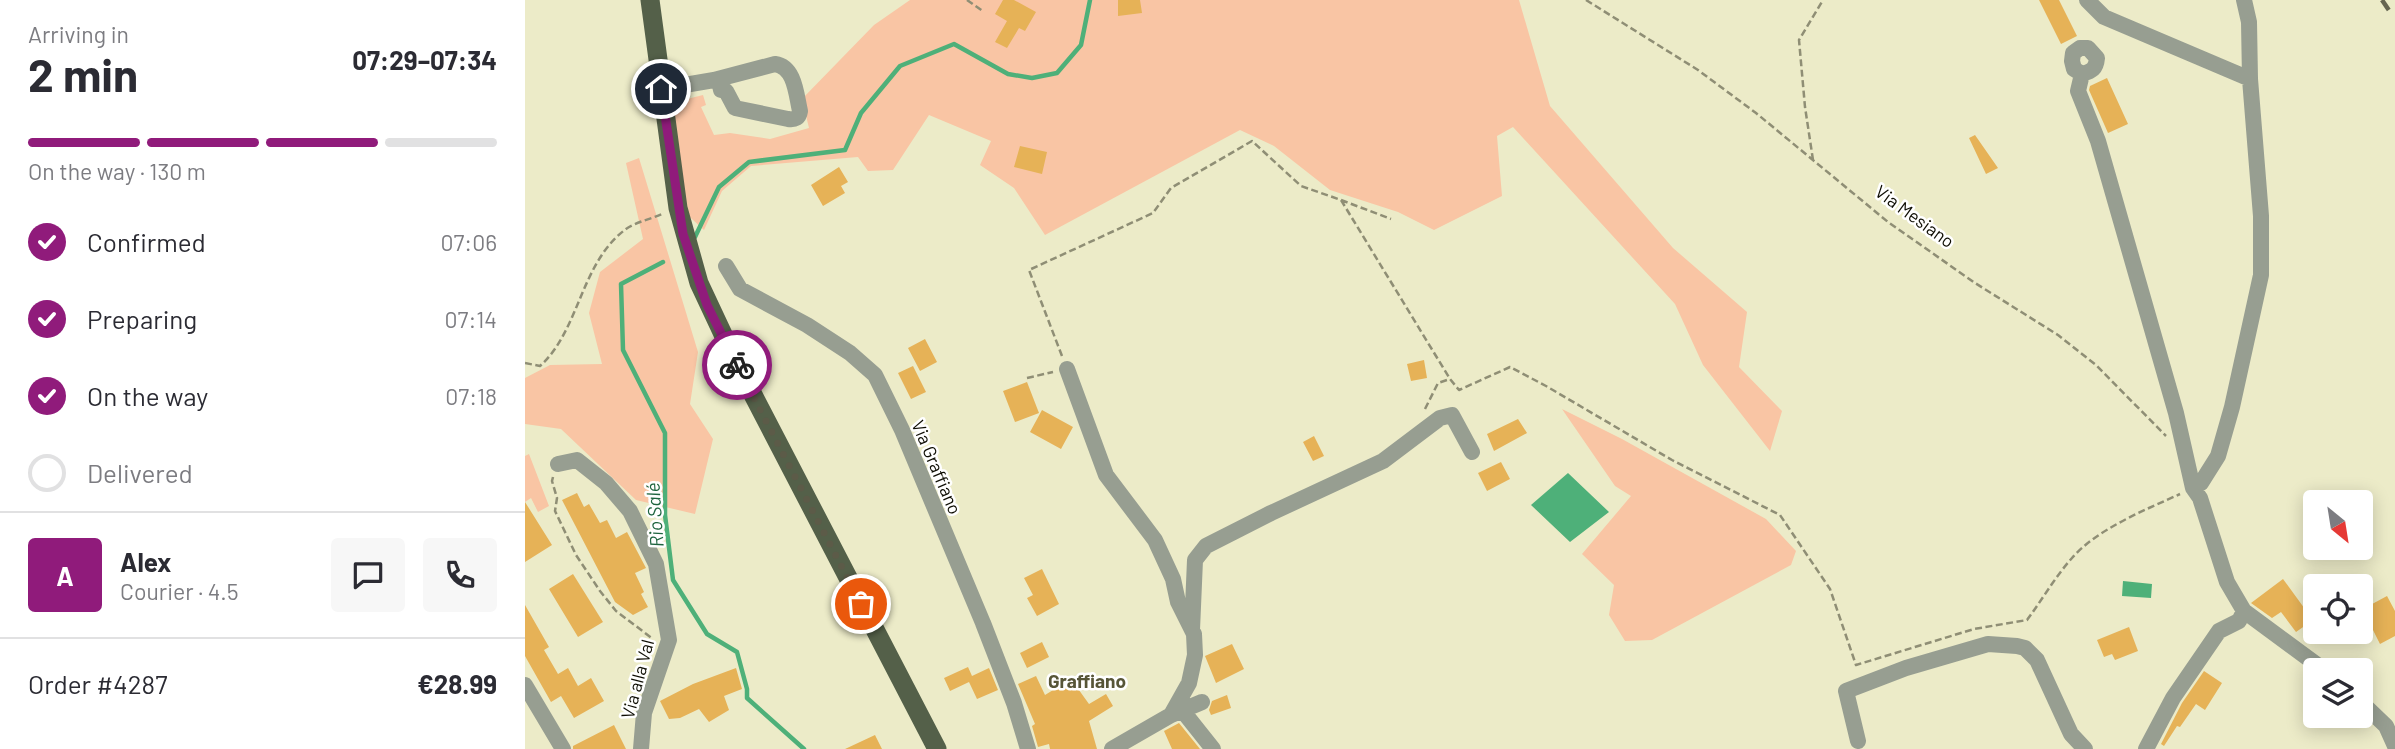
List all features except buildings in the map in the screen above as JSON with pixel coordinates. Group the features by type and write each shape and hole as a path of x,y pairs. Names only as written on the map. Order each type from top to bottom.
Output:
{"main road":[{"path":"650,0 678,208 699,283 721,334 937,749"}],"street":[{"path":"2088,0 2104,17 2250,79"},
{"path":"2193,488 2201,483 2218,456 2261,275 2262,216 2250,79 2249,22 2244,0"},
{"path":"661,89 714,80 775,64 784,65 789,71 799,116 788,120 735,108 719,81 714,80"},
{"path":"2083,74 2078,91 2102,154 2176,413 2193,488 2200,498 2227,582 2244,611 2308,658"},
{"name":"Via Graffiano","path":"726,267 740,289 828,339 875,374 902,430 983,623 1019,716 1028,749"},
{"path":"1067,369 1106,475 1155,540 1173,579 1178,602 1192,630"},
{"path":"1176,713 1189,683 1195,655 1192,630 1195,560 1206,546 1383,461 1440,418 1453,415 1472,453"},
{"name":"Via alla Val","path":"558,464 577,460 606,483 630,511 656,564 669,640 645,713 641,749"},
{"path":"2145,749 2173,698 2219,631 2239,621 2244,611"},
{"path":"1858,741 1846,691 1906,668 1988,644 2025,648 2037,660 2071,734 2085,749"},
{"path":"525,685 558,748"},
{"path":"1112,749 1176,713 1202,702"},
{"path":"1176,713 1213,749"},
{"path":"2373,714 2386,726 2395,746"}],"path":[{"path":"967,0 984,12"},
{"name":"Via Mesiano","path":"1586,0 1698,70 1756,113 1888,222 1975,283 2058,335 2096,365 2168,438"},
{"path":"1813,160 1799,40 1823,0"},
{"path":"1027,378 1067,369 1029,270 1153,213 1171,188 1252,141 1301,186 1391,219"},
{"path":"1342,200 1459,390 1510,367 1672,460 1780,515 1830,589 1856,665 1974,629 2027,620 2072,558 2086,544 2138,513 2193,488"},
{"path":"525,363 540,366 553,354 561,342 578,299 604,252 627,228 678,208"},
{"path":"1435,393 1438,383 1450,379"},
{"path":"558,464 552,481 557,498 555,511 576,555 617,611 658,642 669,640"}],"shaded area":[{"path":"910,0 1519,0 1550,106 1673,248 1747,312 1739,367 1782,411 1770,451 1703,365 1675,304 1513,127 1497,136 1502,196 1434,230 1398,212 1330,190 1274,146 1240,130 1045,235 1014,188 980,165 991,141 929,115 893,170 868,171 858,157 751,166 722,191 704,230 681,209 668,113 679,101 703,95 706,105 701,107 714,135 730,133 770,139 809,128 802,99 874,25"},
{"path":"639,158 698,352 690,404 713,439 695,514 636,500 561,429 525,424 525,378 550,365 602,364 589,313 600,272 643,239 626,163"},
{"path":"1562,409 1766,519 1796,551 1791,565 1652,640 1625,641 1609,615 1614,585 1582,554 1631,496 1615,486"},
{"path":"529,454 549,506 538,512 531,498 525,502 525,456"},
{"path":"1568,473 1609,512 1570,542 1531,505"},
{"path":"2123,581 2152,584 2151,598 2122,596"}],"waterway":[{"name":"Rio Salé","path":"695,237 719,187 749,162 845,150 861,113 900,66 954,44 1008,74 1032,78 1057,73 1081,45 1090,0"},
{"name":"Rio Salé","path":"663,262 621,284 623,350 665,433 665,515 673,580 707,634 737,652 747,698 804,749"}],"railway":[{"path":"2382,0 2395,19"}],"way so far":[{"path":"737,365 861,604"}],"district":[{"name":"Graffiano","path":"1087,680"}],"route":[{"path":"661,89 683,234 707,305 737,365"}]}
